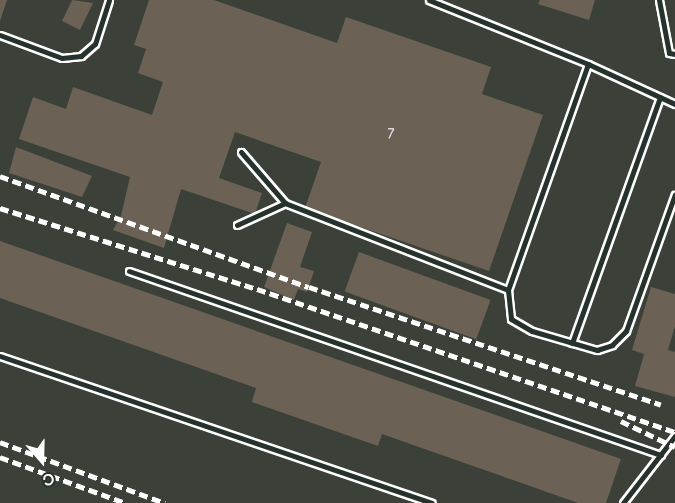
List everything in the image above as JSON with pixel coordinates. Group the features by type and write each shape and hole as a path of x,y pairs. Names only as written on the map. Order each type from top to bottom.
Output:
{"lane":[{"path":"0,35 62,58 81,56 95,44 109,0"},
{"path":"429,0 588,64 675,104"},
{"path":"659,0 669,53 675,54"},
{"path":"588,64 508,290 511,319 532,331 597,350 612,345 627,331 675,194"},
{"path":"572,343 660,97"},
{"path":"241,152 285,203 508,290"},
{"path":"237,225 285,203"},
{"path":"129,271 661,455"},
{"path":"0,356 432,503"},
{"path":"624,503 675,436"}],"shaded area":[{"path":"0,0 675,0 675,503 0,503"}],"building":[{"path":"0,0 7,0 0,21"},
{"path":"72,0 93,3 80,30 62,21"},
{"path":"149,0 214,0 337,43 346,17 491,67 482,94 543,115 489,271 305,208 321,162 235,132 219,178 262,193 255,214 181,189 164,248 113,230 121,216 130,177 19,139 33,97 66,109 73,87 152,115 163,82 138,73 146,49 134,45"},
{"path":"540,0 595,0 589,20 538,4"},
{"path":"16,147 92,176 82,197 9,173"},
{"path":"287,223 312,232 300,267 314,271 307,292 298,289 294,300 264,287"},
{"path":"0,241 621,459 606,503 578,503 382,434 378,446 252,402 256,388 0,298"},
{"path":"359,252 491,300 476,339 345,291"},
{"path":"651,287 675,294 675,326 668,350 675,352 675,397 635,386 644,354 632,350"}],"railway":[{"path":"0,176 309,287 661,405"},
{"path":"0,208 257,289 675,432"},
{"path":"621,421 675,447"},
{"path":"0,442 165,503"},
{"path":"0,457 126,503"}]}
